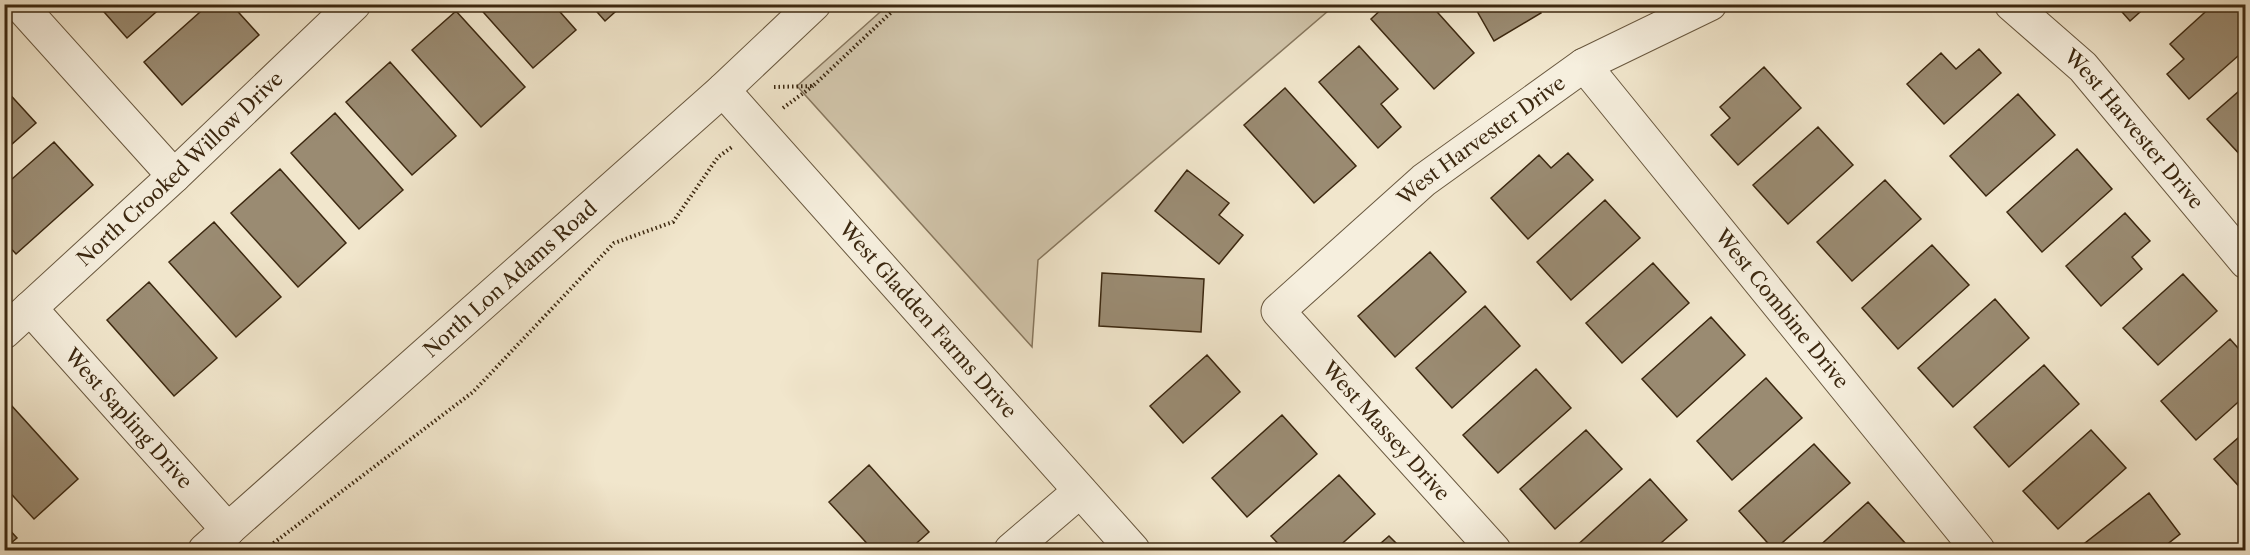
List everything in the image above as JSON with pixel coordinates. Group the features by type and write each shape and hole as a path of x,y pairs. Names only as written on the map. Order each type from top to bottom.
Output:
{"street":[{"path":"19,4 174,176"},
{"name":"North Crooked Willow Drive","path":"4,332 174,176 354,4"},
{"name":"North Lon Adams Road","path":"217,540 723,90 814,4"},
{"name":"West Harvester Drive","path":"1278,311 1424,180 1584,65 1710,4"},
{"name":"West Harvester Drive","path":"2011,4 2083,67 2246,262"},
{"name":"West Combine Drive","path":"1584,65 1978,550"},
{"name":"West Gladden Farms Drive","path":"723,90 1133,550"},
{"name":"West Sapling Drive","path":"30,308 217,540"},
{"name":"West Massey Drive","path":"1278,311 1494,550"},
{"path":"1011,550 1080,491"}],"path":[{"path":"268,550 271,545 473,392 614,243 673,222 718,157 813,86 900,4"},
{"path":"723,90 813,86"}],"shaded area":[{"path":"888,5 1335,5 1038,260 1032,347 797,86"}],"building":[{"path":"97,4 165,4 127,38"},
{"path":"209,4 231,4 259,35 182,105 144,62"},
{"path":"476,4 553,4 576,30 533,68"},
{"path":"590,4 624,4 605,21"},
{"path":"1387,4 1430,4 1474,53 1434,89 1371,19"},
{"path":"1473,4 1536,4 1541,13 1494,41"},
{"path":"2115,4 2149,4 2130,21"},
{"path":"2214,4 2233,4 2246,18 2246,49 2189,99 2167,74 2184,59 2170,44"},
{"path":"456,11 525,87 481,127 412,50"},
{"path":"1359,46 1398,89 1381,104 1401,127 1378,148 1319,82"},
{"path":"1979,49 2001,73 1944,124 1907,84 1941,53 1956,69"},
{"path":"390,62 456,136 412,175 346,102"},
{"path":"1764,67 1801,108 1738,165 1711,135 1730,118 1720,107"},
{"path":"2246,85 2246,158 2244,159 2207,119"},
{"path":"4,88 36,123 4,151"},
{"path":"1285,88 1356,166 1314,203 1244,125"},
{"path":"2018,94 2055,135 1986,196 1950,156"},
{"path":"335,113 403,190 359,229 291,153"},
{"path":"1818,127 1853,165 1788,224 1753,185"},
{"path":"54,142 93,185 16,254 4,241 4,186"},
{"path":"2077,149 2112,189 2042,252 2007,212"},
{"path":"1568,153 1593,180 1528,239 1491,198 1539,155 1551,168"},
{"path":"280,169 346,243 298,287 231,213"},
{"path":"1187,170 1229,203 1219,215 1243,235 1219,264 1155,211"},
{"path":"1885,180 1921,219 1852,281 1817,242"},
{"path":"1605,200 1640,238 1571,300 1537,262"},
{"path":"2125,213 2150,241 2132,257 2142,269 2101,306 2066,266"},
{"path":"214,222 281,297 236,337 169,262"},
{"path":"1932,245 1969,285 1898,349 1862,308"},
{"path":"1430,252 1466,292 1395,357 1358,316"},
{"path":"1653,263 1689,303 1622,363 1586,323"},
{"path":"1102,273 1204,279 1201,332 1099,326"},
{"path":"2183,274 2217,311 2158,365 2123,328"},
{"path":"149,282 217,358 174,396 107,320"},
{"path":"1995,299 2029,338 1953,407 1918,368"},
{"path":"1485,306 1520,346 1452,408 1416,368"},
{"path":"1711,317 1745,355 1677,417 1642,379"},
{"path":"2230,339 2246,357 2246,395 2196,440 2161,401"},
{"path":"1207,355 1240,392 1183,443 1150,406"},
{"path":"2044,365 2079,404 2009,467 1974,427"},
{"path":"1536,369 1571,408 1498,473 1463,435"},
{"path":"1766,378 1802,418 1732,480 1697,441"},
{"path":"11,405 78,479 34,519 4,486 4,411"},
{"path":"1282,415 1317,454 1247,517 1212,478"},
{"path":"1586,430 1622,469 1555,529 1520,489"},
{"path":"2091,430 2126,468 2058,529 2023,491"},
{"path":"2246,431 2246,494 2214,459"},
{"path":"1814,444 1850,483 1774,550 1739,511"},
{"path":"869,465 929,532 909,550 873,550 829,502"},
{"path":"1339,475 1375,514 1335,550 1284,550 1271,536"},
{"path":"1650,479 1687,520 1653,550 1573,549"},
{"path":"2149,493 2180,534 2160,550 2076,550"},
{"path":"1868,502 1905,543 1896,550 1815,550"},
{"path":"4,524 17,538 4,549"},
{"path":"1389,536 1403,550 1373,550"}]}
